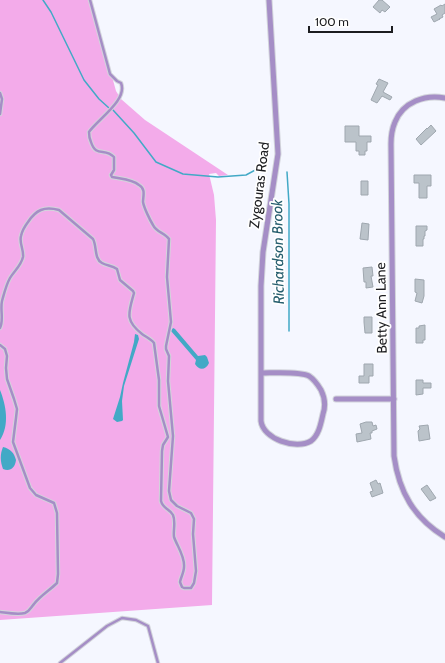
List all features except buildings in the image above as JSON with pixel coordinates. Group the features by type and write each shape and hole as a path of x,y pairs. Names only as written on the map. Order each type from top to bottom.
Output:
{"street":[{"name":"Zygouras Road","path":"261,373 303,374 309,376 315,382 322,392 325,404 320,428 316,436 311,441 300,444 273,438 264,429 261,421 261,373 261,286 262,260 278,154 270,0"},
{"name":"Betty Ann Lane","path":"445,98 428,97 414,101 402,110 392,129 391,144 394,456 402,489 410,503 419,516 431,528 445,537"},
{"path":"336,399 394,399"}],"lane":[{"path":"0,328 2,321 1,304 9,279 20,264 23,255 21,236 24,229 31,218 38,211 47,208 59,210 93,239 99,261 117,269 120,280 133,291 134,293 129,309 129,317 138,331 151,339 154,344 159,380 159,406 168,437 163,445 162,451 161,501 162,506 171,512 174,518 174,537 184,563 180,583 184,588 191,588 194,583 196,571 193,534 194,520 191,513 177,506 171,500 169,491 173,438 168,381 169,356 166,346 170,322 167,277 169,239 165,234 158,231 152,225 143,203 144,192 141,186 112,176 111,175 114,170 114,157 109,153 94,149 89,138 89,132 113,107 120,96 122,87 121,83 110,74 90,0"},
{"path":"0,93 2,99 0,114"},
{"path":"0,345 5,349 8,356 6,368 7,379 17,409 13,442 30,488 36,495 54,503 57,513 58,574 57,583 39,598 26,613 0,612"},
{"path":"60,663 106,626 122,618 136,620 148,626 158,663"}],"shaded area":[{"path":"0,0 91,0 116,91 121,99 145,120 228,175 219,176 216,173 209,174 214,195 216,220 212,605 0,620"}],"water":[{"path":"173,328 198,356 205,355 207,357 209,363 206,367 202,369 198,368 195,364 196,360 171,331"},
{"path":"135,334 138,335 139,339 124,386 122,401 123,420 117,422 113,419 120,397"},
{"path":"0,390 4,402 6,422 0,440"},
{"path":"3,447 12,452 16,460 15,465 10,470 3,469 2,466 1,452"}],"waterway":[{"name":"Richardson Brook","path":"43,0 51,12 84,80 99,99 109,108"},
{"name":"Richardson Brook","path":"113,110 134,133 156,162 183,174 218,177 246,175 263,166"},
{"name":"Richardson Brook","path":"287,172 289,204 289,331"}]}
